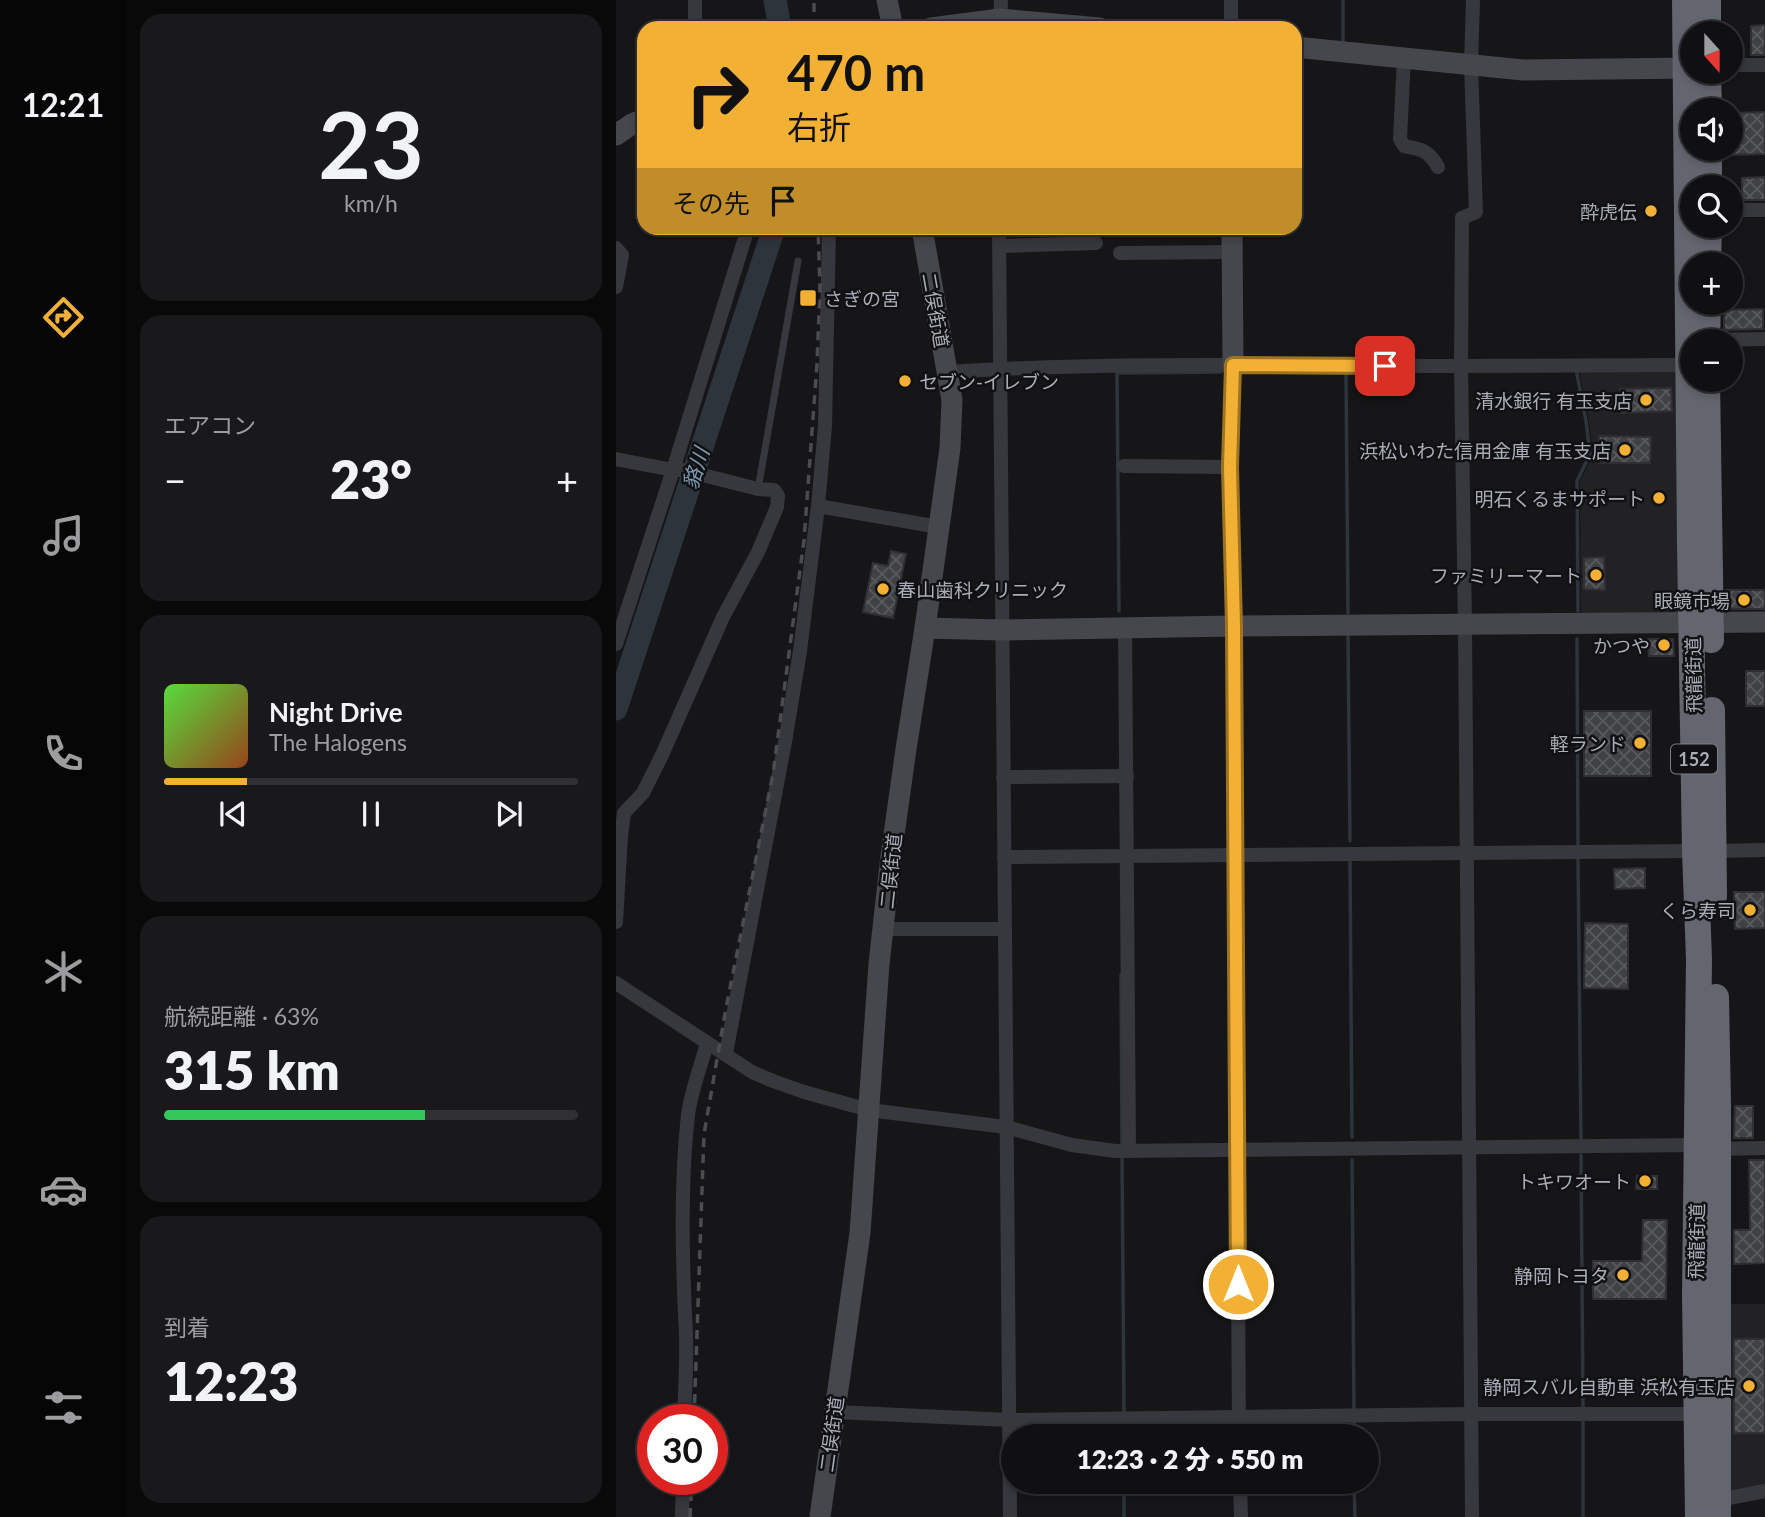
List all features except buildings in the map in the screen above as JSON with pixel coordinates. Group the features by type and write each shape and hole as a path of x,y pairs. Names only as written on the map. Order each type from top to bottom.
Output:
{"highway":[{"name":"飛龍街道","path":"1685,0 1688,21"},
{"path":"1707,0 1708,21"},
{"name":"飛龍街道","path":"1695,84 1698,329"},
{"name":"飛龍街道","path":"1698,392 1704,851 1699,958 1707,1147 1711,1511"},
{"name":"飛龍街道","path":"1707,1147 1695,1295 1697,1414 1711,1511"}],"street":[{"path":"695,0 695,21"},
{"path":"887,0 892,21"},
{"path":"1231,0 1231,21"},
{"path":"1472,1517 1461,366 1462,218 1476,212 1471,64 1473,0"},
{"path":"972,21 1001,16 1042,21"},
{"path":"1302,48 1533,70 1680,70"},
{"path":"1404,58 1400,139 1404,146 1423,150 1438,167"},
{"path":"1743,65 1765,65"},
{"path":"616,135 637,122"},
{"path":"1743,210 1765,210"},
{"path":"616,644 678,470 746,235"},
{"path":"726,1053 800,651 825,426 829,235"},
{"name":"二俣街道","path":"820,1517 860,1233 879,964 891,856 950,448 952,400 923,235"},
{"path":"999,235 1010,1517"},
{"path":"1232,235 1233,365 1230,467 1234,626 1239,1424"},
{"path":"999,246 1096,243"},
{"path":"616,248 622,255 616,287"},
{"path":"1120,253 1232,252"},
{"path":"1743,339 1765,339"},
{"path":"947,372 1233,365 1461,366 1680,372"},
{"path":"616,459 774,490 778,496 777,507 758,552 723,617 643,793 624,813 616,922"},
{"path":"1124,466 1230,467"},
{"path":"818,506 939,527"},
{"path":"925,628 1002,630 1765,622"},
{"path":"1124,1151 1127,856 1121,776 1125,628"},
{"path":"1003,778 1121,776"},
{"path":"1004,857 1765,850"},
{"path":"884,929 1004,929"},
{"path":"616,983 752,1072 773,1081 869,1110 1006,1127 1072,1145 1124,1151 1470,1147 1765,1148"},
{"path":"684,1404 684,1196 687,1139 691,1101 707,1043"},
{"path":"835,1412 1009,1420 1697,1414"},
{"path":"1711,1511 1765,1491"},
{"path":"1240,1494 1241,1517"},
{"path":"682,1517 683,1495"}],"lane":[{"path":"758,489 798,261"}],"shaded area":[{"path":"1679,368 1678,614 1581,613 1580,481 1593,455 1579,369"},
{"path":"1730,1304 1765,1304 1765,1485 1730,1490"}],"waterway":[{"name":"貉川","path":"775,0 779,21"},
{"path":"1343,0 1343,45"},
{"name":"貉川","path":"616,709 772,235"},
{"path":"1576,369 1590,454 1577,481 1578,611"},
{"path":"1119,611 1117,373 1221,372"},
{"path":"1244,372 1301,372"},
{"path":"1346,372 1348,613"},
{"path":"1348,636 1350,841"},
{"path":"1577,639 1578,847"},
{"path":"1578,858 1581,1140"},
{"path":"1350,862 1352,1137"},
{"path":"1121,975 1122,1145"},
{"path":"1122,1153 1124,1414"},
{"path":"1581,1155 1583,1409"},
{"path":"1352,1160 1354,1410"},
{"path":"1583,1420 1583,1517"},
{"path":"1124,1494 1124,1517"},
{"path":"1354,1494 1355,1517"}],"railway":[{"path":"814,0 814,21"},
{"path":"695,1404 704,1134 726,1008 773,774 804,540 817,364 820,288 818,235"},
{"path":"690,1517 691,1495"}],"place":[{"name":"酔虎伝","path":"1651,211"},
{"name":"さぎの宮","path":"808,298"},
{"name":"セブン-イレブン","path":"905,381"},
{"name":"清水銀行 有玉支店","path":"1646,400"},
{"name":"浜松いわた信用金庫 有玉支店","path":"1625,450"},
{"name":"明石くるまサポート","path":"1659,498"},
{"name":"ファミリーマート","path":"1596,575"},
{"name":"春山歯科クリニック","path":"883,589"},
{"name":"眼鏡市場","path":"1744,600"},
{"name":"かつや","path":"1664,645"},
{"name":"軽ランド","path":"1640,743"},
{"name":"くら寿司","path":"1750,910"},
{"name":"トキワオート","path":"1645,1181"},
{"name":"静岡トヨタ","path":"1623,1275"},
{"name":"静岡スバル自動車 浜松有玉店","path":"1749,1386"}],"route":[{"path":"1238,1284 1234,626 1230,467 1233,365 1385,366"}]}
